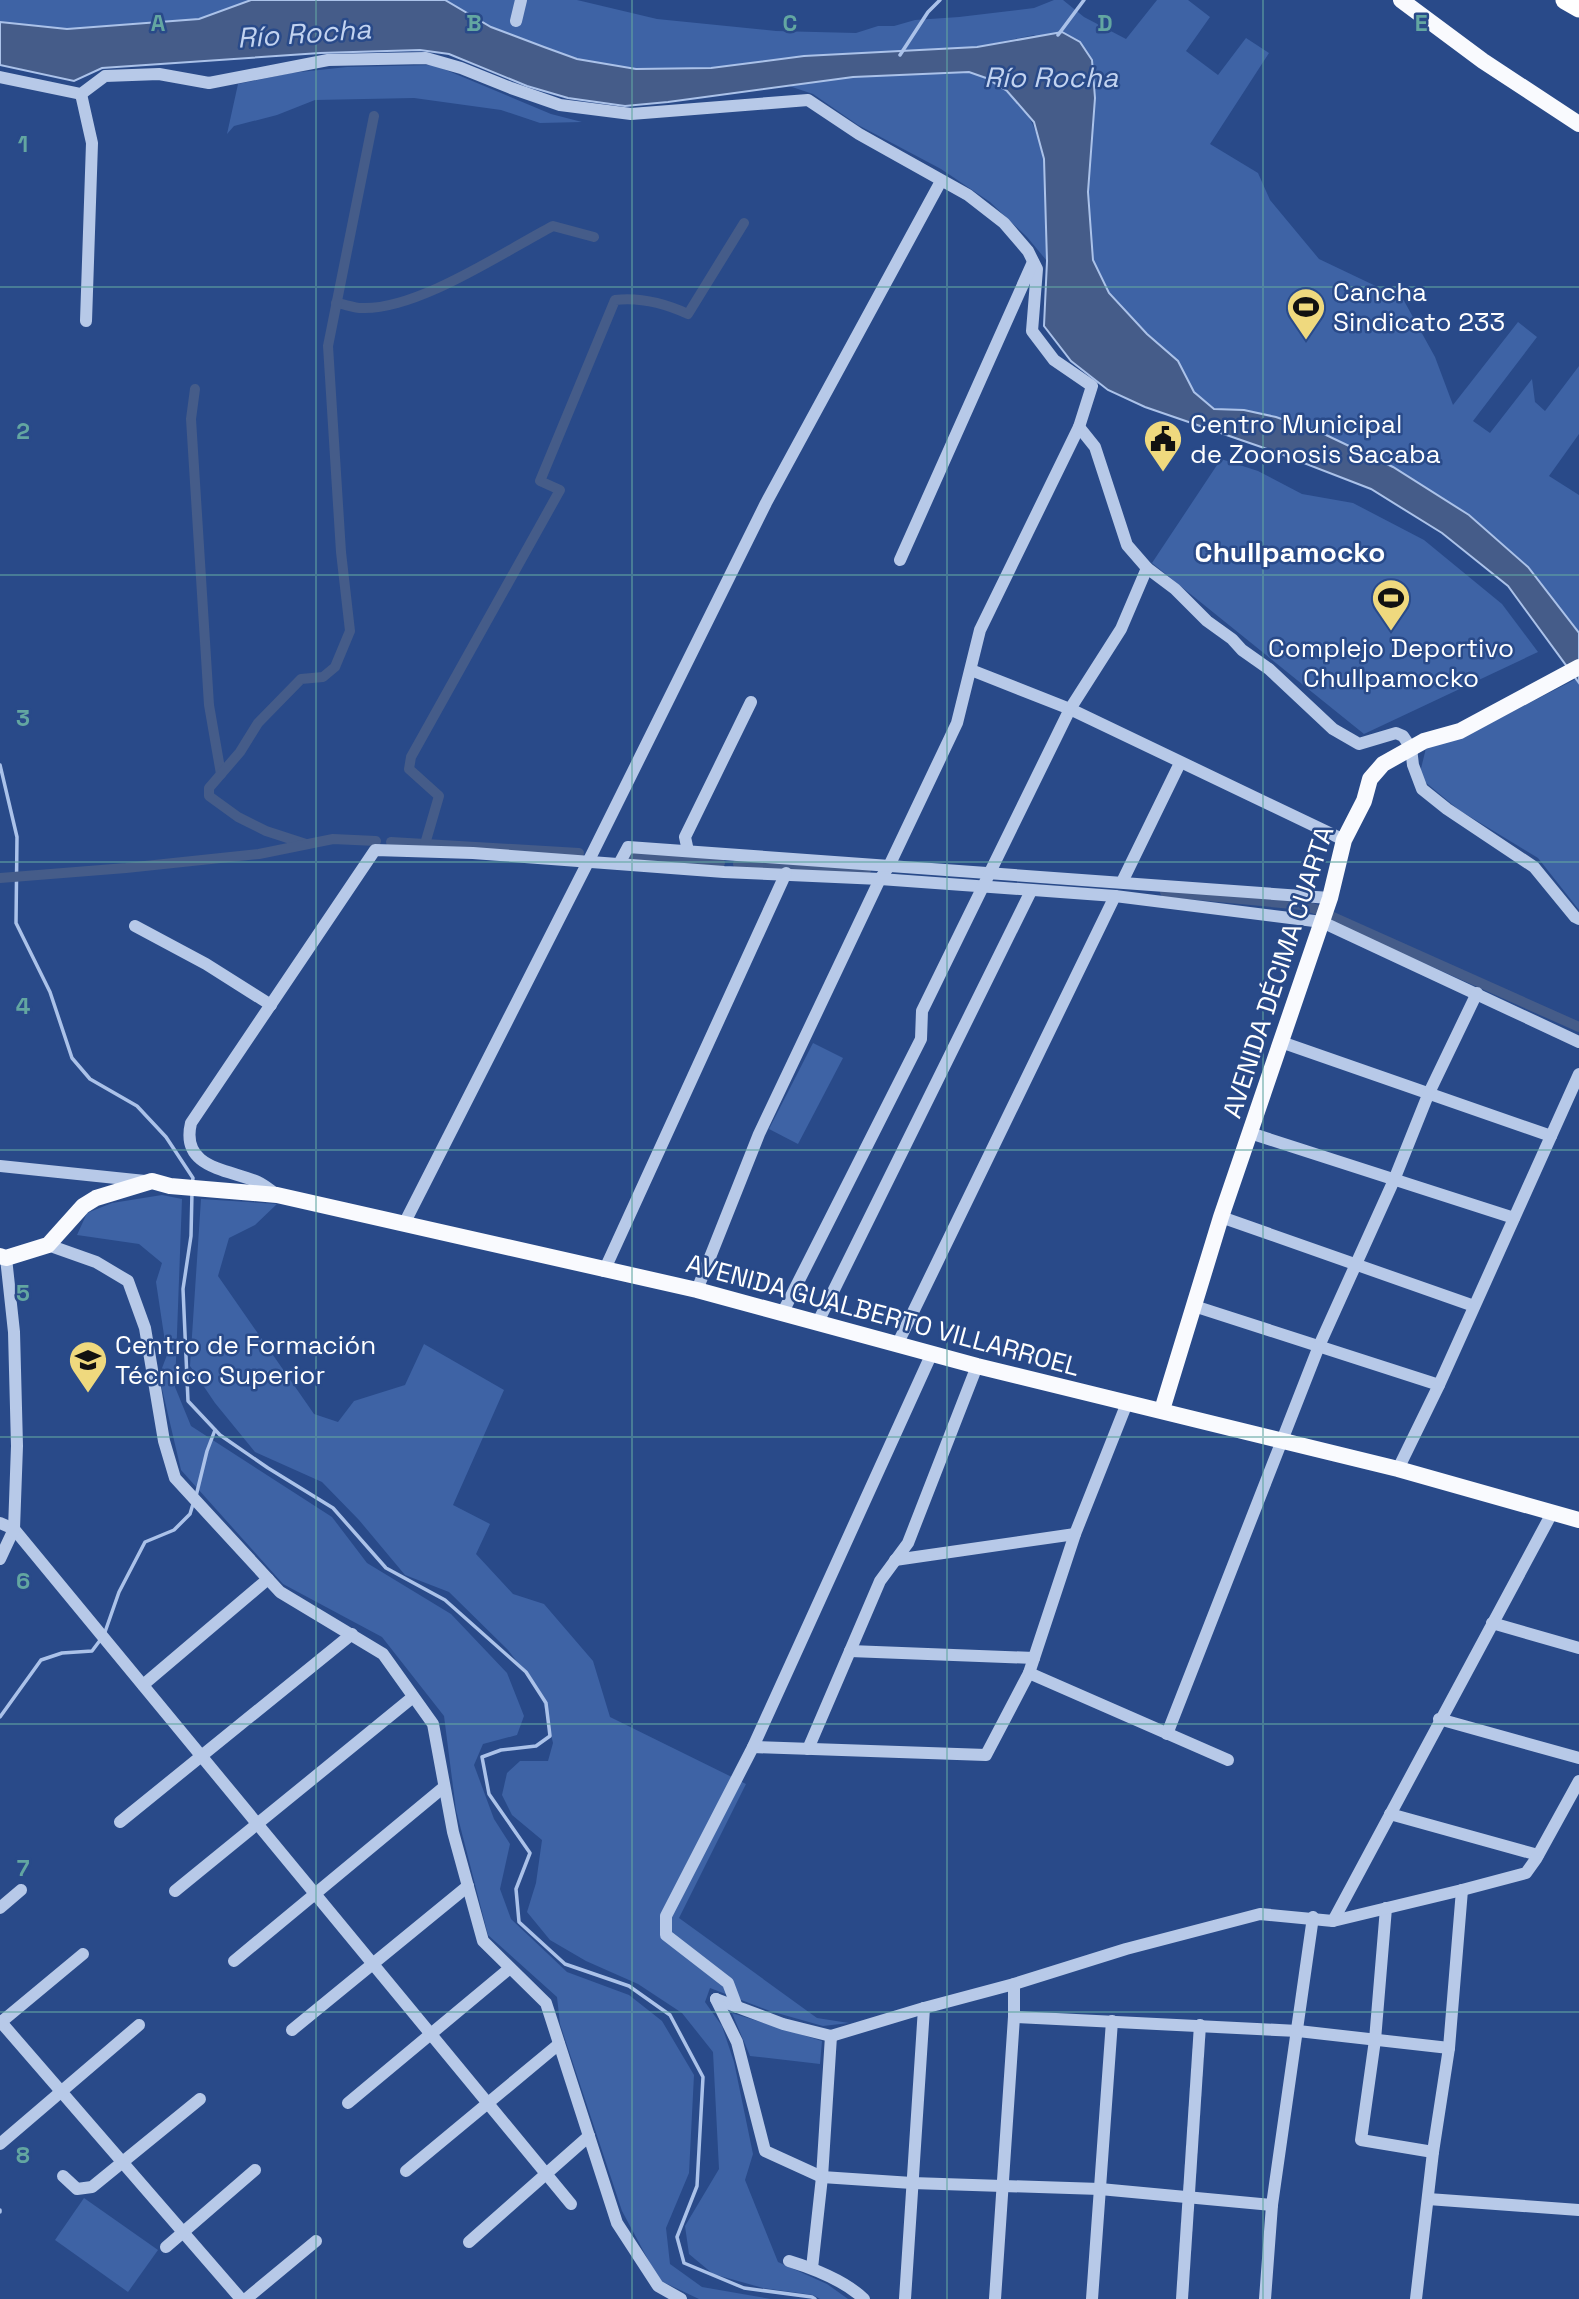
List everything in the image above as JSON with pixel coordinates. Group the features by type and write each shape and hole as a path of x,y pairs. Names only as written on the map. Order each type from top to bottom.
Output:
{"highway":[{"path":"1565,0 1579,8"}],"main road":[{"path":"1401,0 1483,61 1579,124"},
{"name":"AVENIDA DÉCIMA CUARTA","path":"1162,1410 1221,1217 1330,898 1345,840 1364,801 1370,779 1383,764 1424,741 1460,731 1579,667"},
{"path":"3,1257 48,1245 83,1206 96,1198 152,1181"},
{"name":"AVENIDA GUALBERTO VILLARROEL","path":"152,1181 170,1186 277,1195 696,1290 977,1366 1398,1469 1579,1520"}],"street":[{"path":"516,21 521,0"},
{"path":"0,77 82,94 105,76 159,74 209,83 328,60 426,58 461,68 560,105 631,114 808,100 859,134 968,195 1004,223 1028,250 1037,269 1032,331 1054,360 1092,386 1079,427 980,629 957,723 760,1134 696,1290"},
{"path":"82,94 92,143 86,321"},
{"path":"404,1224 766,503 940,181"},
{"path":"900,559 1033,262"},
{"path":"1079,427 1096,447 1127,545 1147,568 1175,589 1242,650 1269,668 1334,729 1359,744 1395,733 1403,736 1411,748 1413,765 1422,789 1447,809 1534,867 1579,919"},
{"path":"783,1312 921,1040 922,1011 1070,709 1121,629 1147,568"},
{"path":"971,670 1070,709 1345,840"},
{"path":"688,851 685,837 751,702"},
{"path":"1122,882 1180,763"},
{"path":"619,864 628,847 1330,898"},
{"path":"277,1195 260,1182 211,1166 195,1155 188,1134 191,1123 375,850 473,853 724,872 786,873 1115,896 1322,922 1579,1041"},
{"path":"604,1270 786,873"},
{"path":"818,1322 1031,891"},
{"path":"898,1343 1115,896"},
{"path":"135,926 206,964 271,1005"},
{"path":"1167,1734 1319,1346 1394,1180 1427,1095 1477,993"},
{"path":"1281,1042 1551,1136"},
{"path":"1398,1469 1439,1385 1579,1074"},
{"path":"1250,1132 1514,1218"},
{"path":"0,1166 152,1181"},
{"path":"1221,1217 1474,1306"},
{"path":"48,1245 96,1262 128,1281 145,1328 164,1441 175,1478 280,1592 383,1654 433,1724 453,1832 483,1941 546,2003 617,2223 658,2286 681,2299"},
{"path":"0,1559 15,1530 17,1446 14,1332 3,1257"},
{"path":"1194,1306 1439,1385"},
{"path":"737,2007 728,1983 666,1935 666,1916 753,1747 932,1353"},
{"path":"808,1749 880,1581 908,1543 977,1366"},
{"path":"753,1747 986,1755 1029,1673 1075,1534 1126,1403"},
{"path":"1333,1921 1552,1513"},
{"path":"0,1523 15,1530 571,2204"},
{"path":"895,1560 1075,1534"},
{"path":"143,1685 268,1579"},
{"path":"1492,1623 1579,1648"},
{"path":"120,1822 352,1634"},
{"path":"850,1651 1034,1658"},
{"path":"1029,1673 1228,1760"},
{"path":"175,1892 413,1697"},
{"path":"1439,1720 1579,1758"},
{"path":"1272,2205 1100,2189 912,2183 822,2177 765,2151 737,2042 716,1999 783,2024 831,2036 1126,1949 1260,1913 1333,1921 1462,1890 1525,1872 1538,1855 1579,1781"},
{"path":"234,1961 444,1787"},
{"path":"1390,1814 1538,1855"},
{"path":"292,2030 468,1886"},
{"path":"0,1908 21,1890"},
{"path":"1416,2299 1433,2152 1450,2049 1462,1890"},
{"path":"1386,1908 1375,2040 1361,2140 1433,2152"},
{"path":"1265,2299 1272,2205 1313,1917"},
{"path":"83,1954 0,2022 241,2299"},
{"path":"348,2103 510,1968"},
{"path":"995,2299 1014,1984"},
{"path":"905,2299 923,2008"},
{"path":"1014,2017 1298,2031 1450,2049"},
{"path":"1092,2299 1112,2021"},
{"path":"0,2144 139,2025"},
{"path":"1182,2299 1200,2025"},
{"path":"812,2268 822,2177 831,2036"},
{"path":"406,2171 559,2044"},
{"path":"63,2176 77,2189 92,2187 200,2099"},
{"path":"469,2242 589,2136"},
{"path":"166,2247 255,2170"},
{"path":"1427,2199 1579,2210"},
{"path":"246,2299 316,2241"},
{"path":"789,2261 812,2268 855,2291 864,2299"}],"shaded area":[{"path":"0,0 251,0 199,19 67,29 0,22"},
{"path":"445,0 577,0 657,19 776,31 856,33 878,26 894,26 915,20 1034,8 1054,0 1063,0 1084,17 1126,39 1157,0 1188,0 1210,17 1186,51 1218,75 1246,38 1269,53 1210,144 1258,173 1270,200 1319,259 1403,299 1435,357 1453,405 1518,322 1537,337 1473,421 1490,433 1532,379 1535,402 1545,411 1579,366 1579,434 1549,476 1579,495 1579,633 1528,567 1469,515 1393,467 1324,434 1276,417 1244,410 1214,409 1194,392 1178,361 1147,334 1109,293 1093,260 1088,192 1095,98 1092,60 1034,35 977,47 804,56 711,68 636,69 577,59 491,27"},
{"path":"434,65 551,114 582,122 540,123 501,110 414,98 315,100 277,115 234,126 227,134 238,84 291,73 347,67"},
{"path":"969,72 998,85 1019,103 1033,125 1041,149 1045,175 1047,261 1027,237 990,202 941,169 858,125 813,94 789,86 853,77"},
{"name":"Complejo Deportivo Chullpamocko","path":"1221,459 1258,471 1302,494 1353,503 1424,540 1502,604 1538,652 1364,734 1152,563"},
{"path":"1576,679 1579,683 1579,910 1538,858 1459,810 1419,777 1426,748 1461,738"},
{"path":"813,1043 843,1058 798,1144 769,1129"},
{"path":"162,1195 182,1199 175,1387 191,1426 332,1517 367,1563 451,1614 507,1673 524,1716 517,1735 483,1744 474,1765 494,1819 510,1844 500,1889 511,1919 567,1972 629,1995 662,2021 694,2075 689,2173 666,2228 670,2264 702,2287 771,2299 699,2299 659,2280 622,2211 560,2024 557,1997 488,1935 456,1810 444,1716 382,1637 283,1584 181,1470 159,1376 167,1355 156,1282 162,1263 139,1244 77,1235 87,1213 112,1203"},
{"path":"201,1199 277,1204 255,1225 229,1238 218,1276 314,1414 338,1422 354,1401 405,1385 424,1344 504,1390 453,1505 490,1524 476,1554 513,1594 544,1604 593,1661 610,1717 746,1784 679,1918 817,2018 849,2023 823,2026 770,2011 710,1988 705,2002 722,2026 734,2062 753,2154 745,2180 778,2262 827,2284 848,2299 820,2299 813,2295 763,2288 713,2274 689,2254 685,2226 719,2169 713,2052 682,2013 638,1984 586,1961 550,1940 527,1912 536,1883 542,1840 512,1815 502,1795 507,1773 520,1761 548,1761 553,1743 541,1693 508,1650 449,1592 405,1575 359,1520 322,1482 255,1452 215,1403 190,1366"},
{"path":"732,2013 822,2041 820,2064 750,2056"},
{"path":"84,2198 158,2250 128,2292 55,2240"}],"water":[{"name":"Río Rocha","path":"251,0 445,0 491,27 577,59 636,69 711,68 804,56 977,47 1062,32 1080,42 1092,60 1095,98 1088,192 1093,260 1109,293 1147,334 1178,361 1194,392 1214,409 1244,410 1276,417 1324,434 1393,467 1469,515 1528,567 1579,633 1579,683 1508,586 1442,533 1371,489 1270,450 1145,407 1108,390 1071,361 1044,326 1047,261 1044,159 1034,122 1007,91 986,78 969,72 853,77 625,106 568,98 527,86 449,54 420,50 320,53 102,68 74,81 0,65 0,22 67,29 199,19"}],"waterway":[{"path":"900,55 928,12 940,0"},
{"path":"1058,35 1084,0"},
{"path":"306,844 266,831 238,817 209,796 209,788 240,752 258,723 301,679 323,677 335,667 350,631 341,552 328,346 374,116"},
{"path":"425,844 439,796 409,769 411,757 560,490 540,481 615,300 652,302 688,314 744,223"},
{"path":"336,303 362,308 408,300 460,278 553,226 594,237"},
{"path":"195,389 191,419 209,705 221,774"},
{"path":"0,765 17,837 16,923 50,992 72,1058 90,1079 137,1106 166,1137 193,1178 192,1185"},
{"path":"0,878 259,854 333,839 376,841"},
{"path":"391,842 579,853"},
{"path":"632,857 720,863"},
{"path":"738,864 866,870"},
{"path":"1165,892 1303,905 1318,910"},
{"path":"1333,917 1579,1027"},
{"path":"192,1192 191,1236 183,1289 188,1401 220,1435 333,1508 386,1568 445,1600 526,1672 546,1703 550,1736 536,1746 501,1750 482,1757 489,1794 530,1853 516,1889 519,1922 565,1964 629,1986 670,2015 703,2077 697,2186 677,2237 684,2263 744,2288 815,2299"},
{"path":"196,1496 215,1430"},
{"path":"105,1632 119,1592 145,1542 174,1530 190,1514 193,1504"},
{"path":"0,1717 41,1660 62,1653 92,1651 101,1639"}],"place":[{"name":"Cancha Sindicato 233","path":"1306,341"},
{"name":"Centro Municipal de Zoonosis Sacaba","path":"1163,473"},
{"name":"Complejo Deportivo Chullpamocko","path":"1391,632"},
{"name":"Centro de Formación Técnico Superior","path":"88,1394"}],"district":[{"name":"Chullpamocko","path":"1290,552"}]}
